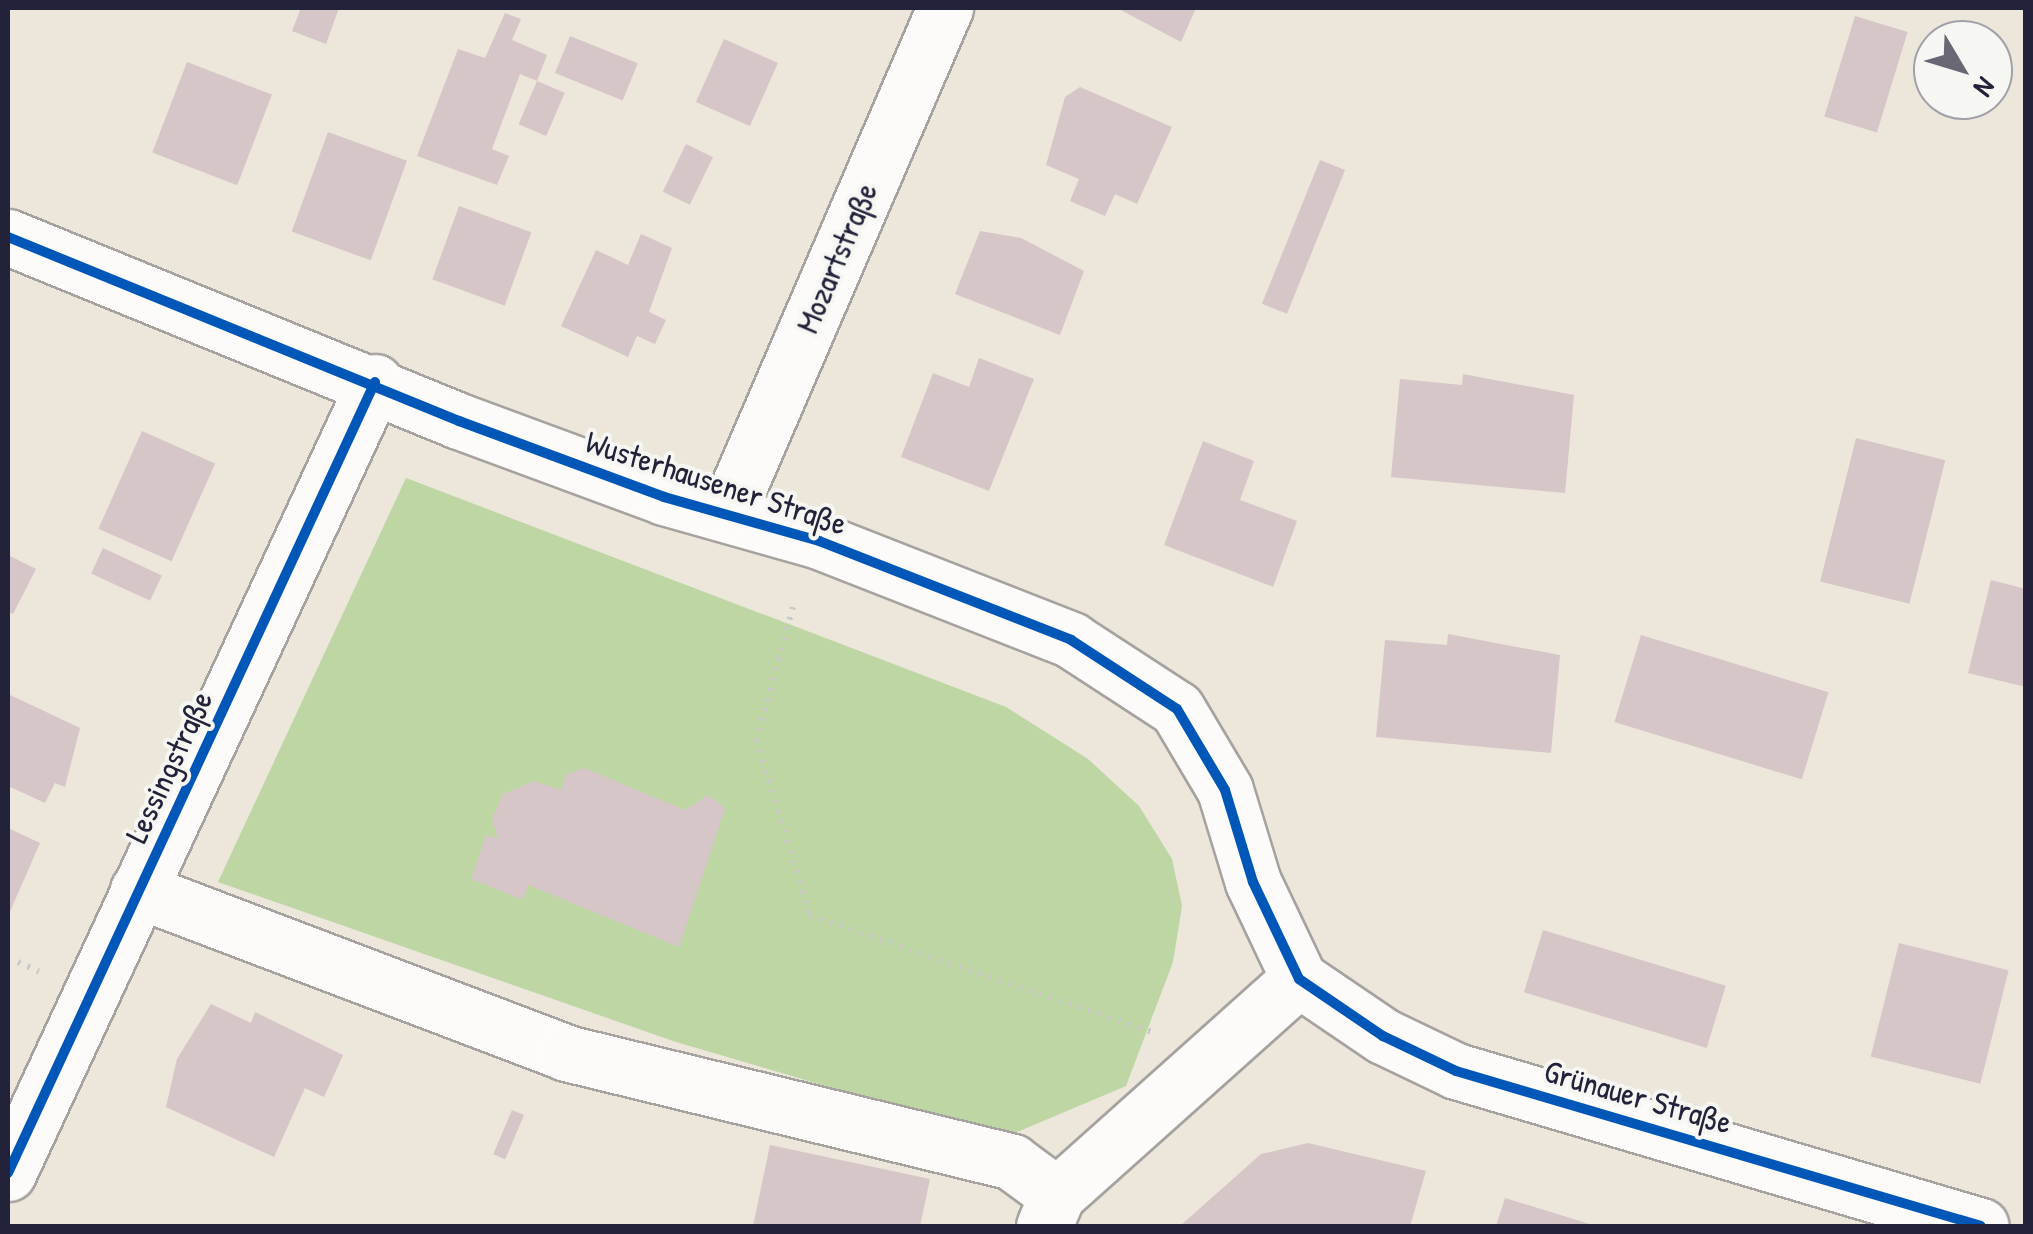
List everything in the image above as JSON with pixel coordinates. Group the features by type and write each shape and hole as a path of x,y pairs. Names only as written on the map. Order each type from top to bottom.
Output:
{"street":[{"name":"Mozartstraße","path":"729,510 945,8"},
{"name":"Wusterhausener Straße","path":"8,236 664,497 729,510 1071,640 1177,710 1225,790 1254,882 1300,979"},
{"name":"Lessingstraße","path":"8,1173 375,382"},
{"path":"138,890 566,1053 1012,1162 1050,1211 1300,979"},
{"name":"Grünauer Straße","path":"1300,979 1382,1036 1456,1072 1981,1226"}],"path":[{"path":"793,607 756,740 810,916 1155,1033 1167,1020"}],"green space":[{"path":"406,478 1006,707 1088,759 1139,806 1172,859 1182,906 1173,962 1126,1086 1010,1135 955,1124 676,1042 218,882"}],"building":[{"path":"301,8 339,8 326,44 292,31"},
{"path":"1117,8 1196,8 1181,42"},
{"path":"505,13 521,19 512,40 547,55 537,81 520,74 492,149 509,156 497,185 417,156 458,49 485,58"},
{"path":"1855,16 1908,32 1877,132 1824,116"},
{"path":"570,36 638,63 623,100 555,73"},
{"path":"724,39 778,63 750,126 696,102"},
{"path":"187,62 272,95 237,185 152,153"},
{"path":"537,81 565,93 546,136 519,124"},
{"path":"1080,87 1172,127 1137,204 1115,194 1105,216 1070,201 1079,179 1046,165 1065,97"},
{"path":"328,132 407,161 371,260 292,232"},
{"path":"686,144 713,157 690,205 663,192"},
{"path":"1320,160 1345,170 1287,314 1262,304"},
{"path":"459,206 531,232 505,306 432,279"},
{"path":"980,231 1021,238 1084,271 1060,335 955,294"},
{"path":"641,234 672,248 649,312 666,320 655,344 637,336 628,357 561,326 596,250 628,265"},
{"path":"979,358 1034,379 989,491 901,457 933,373 969,387"},
{"path":"1463,374 1574,395 1565,493 1391,477 1400,379 1462,385"},
{"path":"142,431 215,464 172,561 98,529"},
{"path":"1856,438 1945,460 1909,604 1820,582"},
{"path":"1203,441 1254,461 1240,500 1297,521 1273,587 1164,545"},
{"path":"103,548 162,575 150,601 91,573"},
{"path":"8,555 36,569 13,614 8,611"},
{"path":"1991,580 2026,589 2026,687 1968,673"},
{"path":"1448,634 1560,655 1551,753 1376,737 1385,640 1447,645"},
{"path":"1641,635 1828,692 1802,779 1614,722"},
{"path":"8,694 80,728 65,787 55,783 45,803 8,786"},
{"path":"584,768 685,810 708,795 725,808 679,947 528,885 523,900 471,879 486,835 498,839 492,819 503,794 534,781 561,790 566,775"},
{"path":"8,828 40,843 8,916"},
{"path":"1543,930 1726,986 1707,1048 1524,992"},
{"path":"1899,943 2009,970 1980,1084 1871,1057"},
{"path":"211,1004 251,1023 255,1012 343,1055 324,1097 305,1088 274,1157 166,1107 177,1059"},
{"path":"512,1110 524,1115 505,1159 493,1154"},
{"path":"1308,1143 1426,1171 1410,1226 1180,1226 1261,1154"},
{"path":"770,1145 930,1179 920,1226 753,1226"},
{"path":"1505,1198 1596,1226 1496,1226"}],"cycle path":[{"path":"8,237 459,421 664,497 819,541 1071,640 1177,709 1225,790 1253,882 1299,979 1383,1036 1456,1071 1981,1226"},
{"path":"8,1173 375,382"}]}
